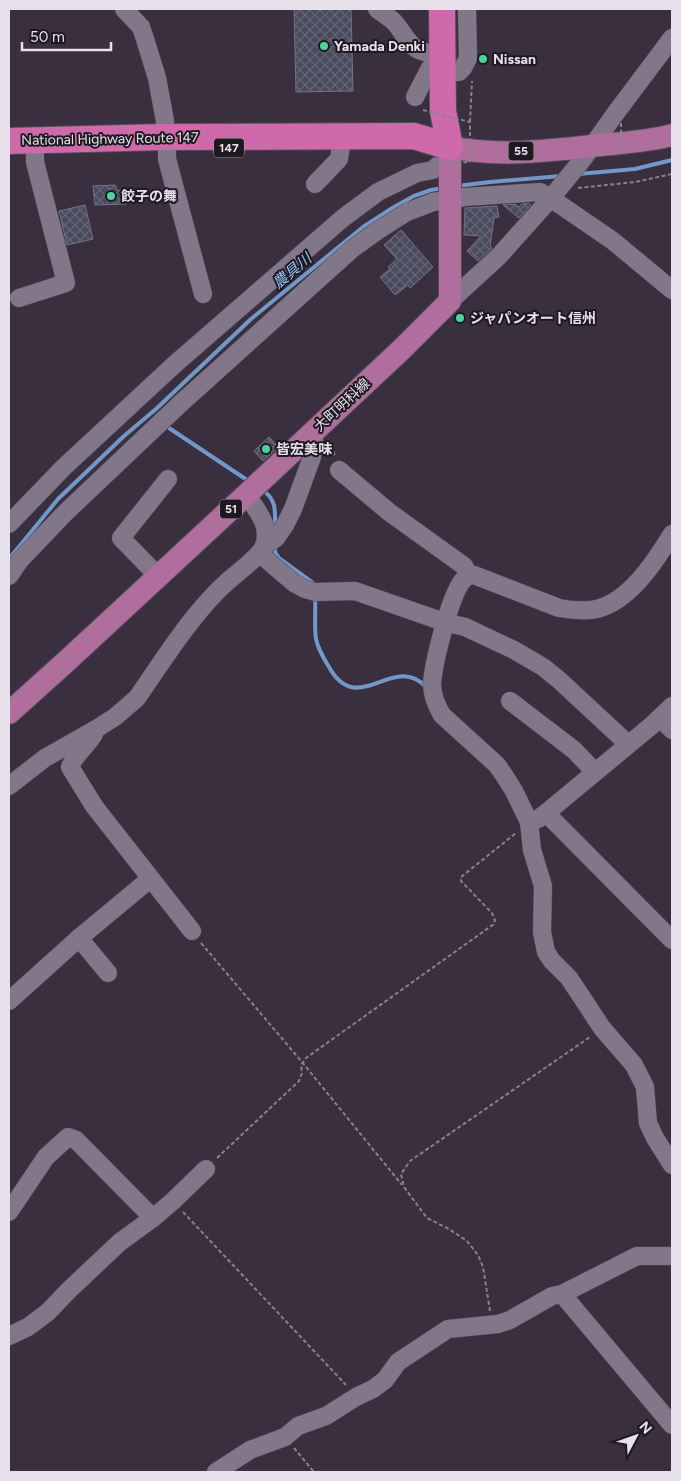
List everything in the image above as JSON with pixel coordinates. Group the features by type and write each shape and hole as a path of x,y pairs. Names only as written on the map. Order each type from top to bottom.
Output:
{"highway":[{"name":"147","path":"442,9 446,69 454,114 442,161"},
{"name":"147","path":"346,141 362,130 415,129 431,116 436,108 439,78 446,69 454,9"},
{"name":"National Highway Route 147","path":"9,141 165,144 346,141 442,161"},
{"name":"National Highway Route 147","path":"9,153 165,144"}],"main road":[{"name":"55","path":"442,161 467,151 490,153 564,149 587,152 672,135"},
{"path":"442,161 449,198 450,301"},
{"name":"大町明科線","path":"9,713 246,495 320,435 450,301"}],"street":[{"path":"124,9 140,27 158,78 165,121 167,159 203,294"},
{"path":"377,9 394,22 413,47 446,69 459,72 468,58 467,9"},
{"path":"430,9 446,69"},
{"path":"450,301 499,256 557,192 672,38"},
{"path":"419,104 446,69"},
{"path":"315,184 339,159 346,141"},
{"path":"19,298 66,283 37,172 34,153"},
{"path":"9,524 64,467 175,364 343,218 378,192 418,174 433,170 442,161"},
{"path":"9,576 27,553 64,513 180,404 352,249 407,212 449,198 529,192 557,192 672,290"},
{"path":"9,786 45,758 96,729 126,709 137,698 201,609 224,584 276,538 293,509 312,457 314,440 320,435"},
{"path":"340,470 389,512 464,566 470,576"},
{"path":"158,576 121,538 168,480"},
{"path":"246,495 260,514 267,533 262,550"},
{"path":"672,534 658,557 626,592 613,602 591,610 574,611 559,608 474,575 465,578 459,586 444,622 432,682 436,706 442,715 496,765 518,799 528,822 532,850 542,886 542,932 546,952 569,978 602,1028 634,1066 645,1086 648,1123 672,1165"},
{"path":"262,550 294,582 305,589 315,592 355,591 444,622 465,627 514,650 543,667 558,679 628,744"},
{"path":"510,701 574,750 595,772"},
{"path":"528,822 546,813 628,744 668,718"},
{"path":"96,729 89,742 73,759 70,767 94,806 192,931"},
{"path":"546,813 672,940"},
{"path":"9,1001 79,938 150,879"},
{"path":"79,938 108,972"},
{"path":"9,1212 46,1157 68,1137 76,1140 153,1218"},
{"path":"9,1336 28,1327 48,1312 120,1242 173,1201 206,1168"},
{"path":"216,1472 250,1450 285,1437 298,1426 326,1416 356,1397 373,1389 385,1380 398,1362 448,1329 498,1324 510,1320 552,1296 562,1294 638,1256 672,1256"},
{"path":"562,1294 672,1425"}],"path":[{"path":"442,161 470,162 470,122 446,69"},
{"path":"419,104 470,122"},
{"path":"621,122 621,153"},
{"path":"557,192 635,182 672,174"},
{"path":"320,435 332,446 336,465 340,470"},
{"path":"206,1168 299,1081 302,1077 302,1062 494,924 495,920 492,913 461,881 461,877 515,835 528,822"},
{"path":"192,931 302,1062 427,1218 449,1229 467,1242 478,1254 483,1267 490,1309 490,1324"},
{"path":"404,1187 401,1174 410,1161 602,1028"},
{"path":"173,1201 356,1397"},
{"path":"285,1437 314,1472"}],"building":[{"path":"294,9 351,9 353,91 296,92"},
{"path":"115,185 117,190 128,191 127,204 95,205 93,186"},
{"path":"529,203 531,205 519,218 503,205 515,204 519,207 522,204"},
{"path":"85,205 93,239 67,245 59,211"},
{"path":"497,206 499,217 494,218 490,246 492,248 478,261 467,251 481,236 464,235 465,208"},
{"path":"401,230 433,267 410,288 408,285 395,295 380,277 390,269 388,267 397,259 384,245"},
{"path":"269,437 278,447 263,461 254,451"}],"waterway":[{"name":"農具川","path":"578,174 635,169 672,160"},
{"name":"農具川","path":"457,186 561,176"},
{"name":"農具川","path":"9,559 58,499 251,319 363,227 414,196 442,188"},
{"path":"169,428 247,480"},
{"path":"265,492 272,499 275,513 275,528"},
{"path":"275,545 275,552 279,558 312,582 312,585"},
{"path":"315,597 317,643 327,664 340,681 352,687 364,687 401,676 414,678 426,687"}],"place":[{"name":"Yamada Denki","path":"324,46"},
{"name":"Nissan","path":"483,59"},
{"name":"餃子の舞","path":"111,196"},
{"name":"ジャパンオート信州","path":"460,318"},
{"name":"皆宏美味","path":"266,449"}]}
